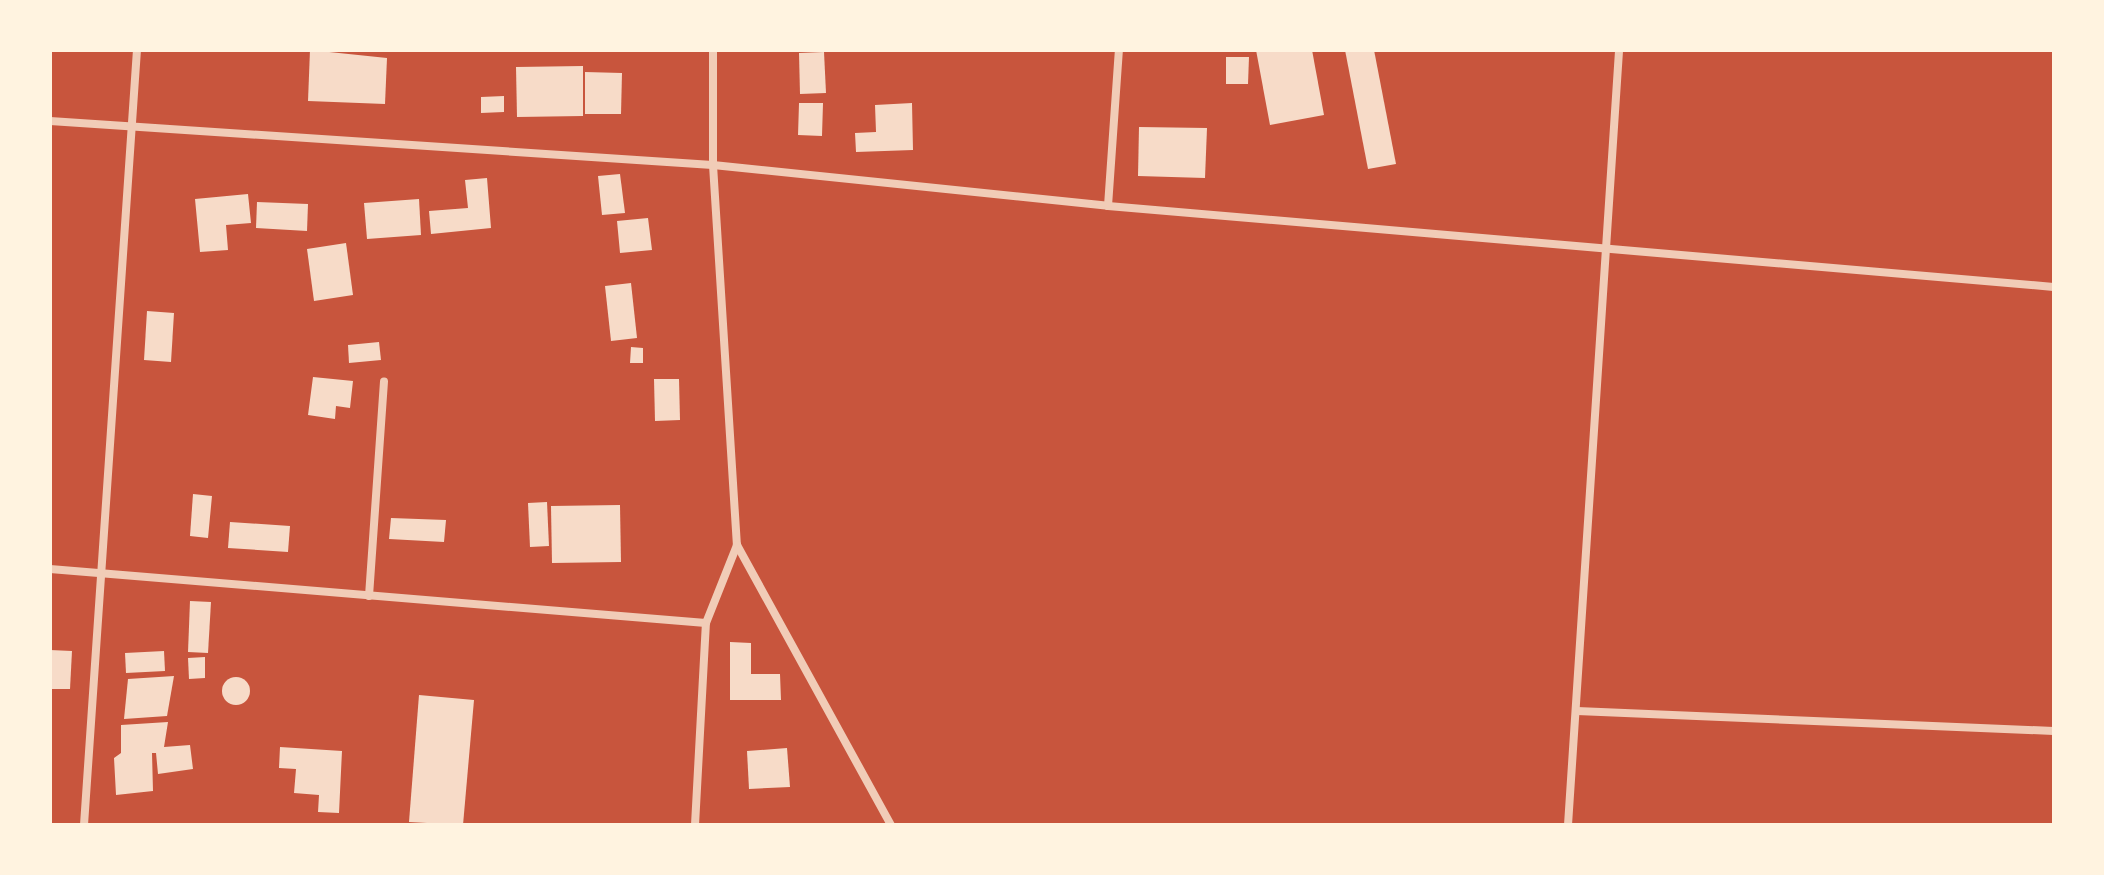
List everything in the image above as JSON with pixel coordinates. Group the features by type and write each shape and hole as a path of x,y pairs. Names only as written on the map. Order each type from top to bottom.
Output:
{"street":[{"path":"84,825 137,50"},
{"path":"713,50 713,165 737,545 891,825"},
{"path":"1108,206 1119,50"},
{"path":"1568,825 1602,249 1619,50"},
{"path":"50,121 713,165 1108,206 2054,287"},
{"path":"369,596 384,382"},
{"path":"695,825 706,623 737,545"},
{"path":"50,569 706,623"},
{"path":"1577,711 2054,731"}],"building":[{"path":"310,50 387,58 385,104 308,101"},
{"path":"1256,50 1312,50 1324,115 1270,125"},
{"path":"1345,50 1374,50 1396,164 1368,169"},
{"path":"824,52 826,93 800,94 799,53"},
{"path":"1226,57 1249,57 1248,84 1226,84"},
{"path":"583,66 583,116 517,117 516,67"},
{"path":"585,72 622,73 621,114 585,114"},
{"path":"504,96 504,112 481,113 481,97"},
{"path":"799,103 823,103 822,136 798,135"},
{"path":"912,103 913,150 856,152 855,133 876,132 875,105"},
{"path":"1139,127 1207,128 1205,178 1138,176"},
{"path":"620,174 625,213 602,215 598,176"},
{"path":"487,178 491,228 431,234 429,211 468,208 465,180"},
{"path":"248,194 251,223 226,225 228,250 200,252 195,199"},
{"path":"419,199 421,235 367,239 364,203"},
{"path":"257,202 308,204 307,231 256,228"},
{"path":"648,218 652,250 620,253 617,221"},
{"path":"346,243 353,295 314,301 307,249"},
{"path":"631,283 637,338 611,341 605,286"},
{"path":"147,311 174,313 171,362 144,360"},
{"path":"379,342 381,360 349,363 348,345"},
{"path":"631,347 643,348 643,363 630,363"},
{"path":"313,377 353,381 350,408 336,406 335,419 308,415"},
{"path":"654,379 679,379 680,420 655,421"},
{"path":"193,494 212,496 208,538 190,536"},
{"path":"547,502 549,546 530,547 528,503"},
{"path":"620,505 621,562 552,563 551,506"},
{"path":"391,518 446,520 444,542 389,539"},
{"path":"230,522 290,526 288,552 228,548"},
{"path":"190,601 211,602 208,653 188,652"},
{"path":"730,642 751,643 751,674 780,674 781,700 730,700"},
{"path":"50,650 72,651 70,689 50,689"},
{"path":"164,651 165,671 126,673 125,653"},
{"path":"205,657 205,678 189,679 188,658"},
{"path":"174,676 167,716 124,719 128,679"},
{"path":"236,677 246,681 250,691 246,701 236,705 226,701 222,691 226,681"},
{"path":"419,695 474,700 463,825 409,822"},
{"path":"168,722 164,747 190,745 193,769 158,774 156,753 152,753 153,791 116,795 114,758 121,753 121,725"},
{"path":"280,747 342,751 339,813 318,812 319,795 294,793 296,769 279,768"},
{"path":"787,748 790,787 749,789 747,751"}]}
